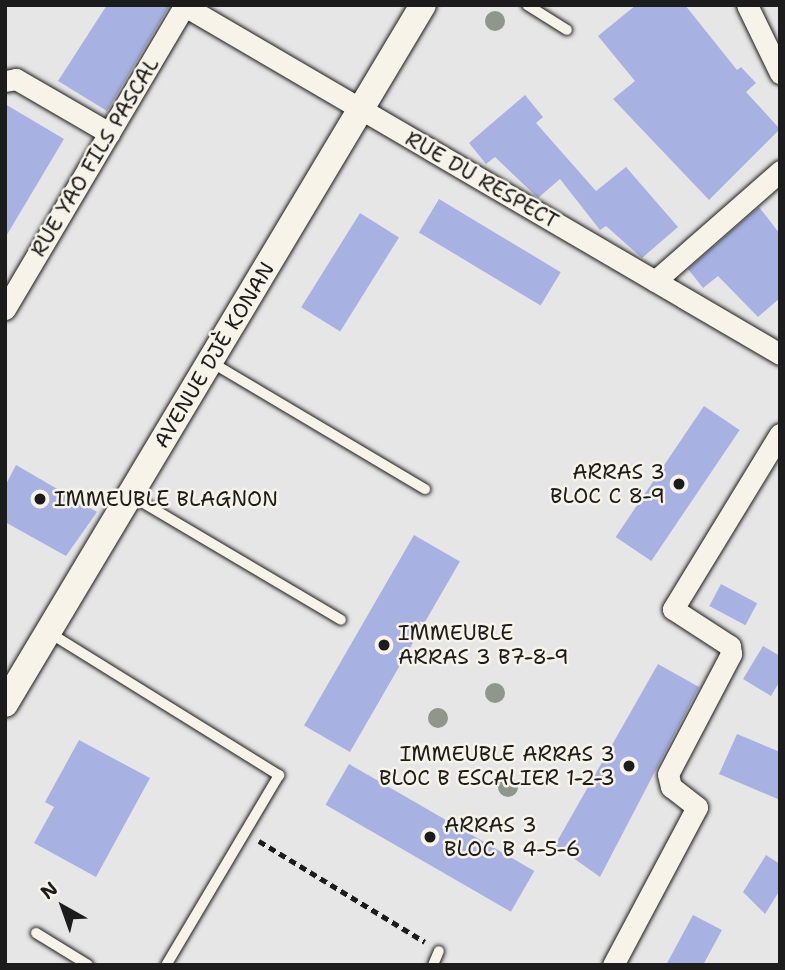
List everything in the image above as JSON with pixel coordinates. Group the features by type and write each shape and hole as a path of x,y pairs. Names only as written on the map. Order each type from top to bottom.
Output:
{"street":[{"name":"RUE DU RESPECT","path":"184,5 780,354"},
{"name":"RUE YAO FILS PASCAL","path":"5,309 184,5"},
{"name":"AVENUE DJÈ KONAN","path":"5,704 423,5"},
{"path":"747,5 780,73"},
{"path":"5,81 16,79 109,133"},
{"path":"654,281 780,171"},
{"path":"619,963 697,807 671,787 668,774 731,654 730,646 673,609 780,434"}],"lane":[{"path":"527,5 567,30"},
{"path":"210,362 425,489"},
{"path":"130,495 341,620"},
{"path":"48,632 277,769 279,781 166,965"},
{"path":"36,933 88,965"},
{"path":"433,965 439,951"}],"path":[{"path":"246,833 439,951"}],"building":[{"path":"107,5 170,5 107,111 58,81"},
{"path":"636,5 685,5 737,70 741,67 756,83 746,92 780,129 709,200 613,99 635,81 598,36"},
{"path":"525,95 543,117 536,123 596,191 626,167 678,227 642,258 606,226 600,230 560,179 538,198 495,157 486,164 469,143"},
{"path":"5,104 64,139 5,238"},
{"path":"439,199 561,272 541,306 419,232"},
{"path":"759,207 780,234 780,298 758,317 718,276 703,288 688,269"},
{"path":"360,213 399,237 340,332 301,307"},
{"name":"ARRAS 3 BLOC C 8-9","path":"704,406 740,430 651,561 616,537"},
{"name":"IMMEUBLE BLAGNON","path":"16,465 97,512 66,556 5,522 5,486"},
{"name":"IMMEUBLE ARRAS 3 B7-8-9","path":"414,535 460,562 350,752 304,726"},
{"path":"721,584 757,603 745,625 709,606"},
{"path":"763,646 780,656 780,681 771,696 743,679"},
{"name":"IMMEUBLE ARRAS 3 BLOC B ESCALIER 1-2-3","path":"658,664 699,687 600,877 555,845"},
{"path":"737,734 780,752 780,800 719,774"},
{"path":"79,740 150,778 96,877 34,843 54,807 45,802"},
{"name":"ARRAS 3 BLOC B 4-5-6","path":"349,764 534,871 511,912 326,805"},
{"path":"766,855 780,864 780,890 765,914 743,892"},
{"path":"693,915 722,930 703,965 666,965"}],"place":[{"name":"ARRAS 3 BLOC C 8-9","path":"679,484"},
{"name":"IMMEUBLE BLAGNON","path":"40,499"},
{"name":"IMMEUBLE ARRAS 3 B7-8-9","path":"384,645"},
{"name":"IMMEUBLE ARRAS 3 BLOC B ESCALIER 1-2-3","path":"629,766"},
{"name":"ARRAS 3 BLOC B 4-5-6","path":"430,837"}]}
